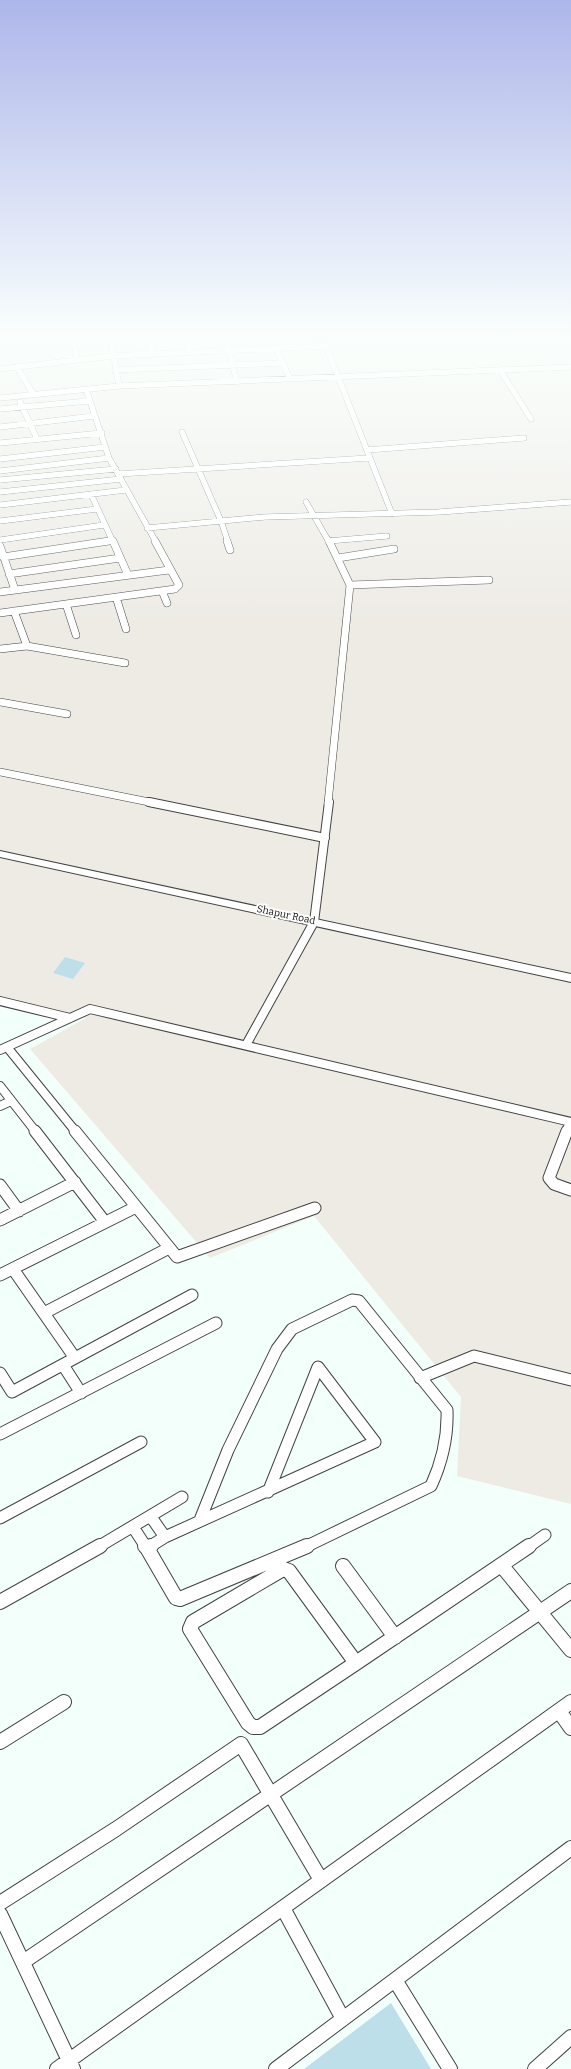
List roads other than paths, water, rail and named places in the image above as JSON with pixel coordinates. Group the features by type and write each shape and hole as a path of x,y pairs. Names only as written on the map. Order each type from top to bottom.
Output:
{"street":[{"path":"33,432 37,439"},
{"path":"182,432 221,521 230,550"},
{"path":"360,432 392,514"},
{"path":"0,443 102,433 109,458 169,570 179,585 175,589 0,613"},
{"path":"367,450 524,438"},
{"path":"0,459 105,447"},
{"path":"0,471 109,458"},
{"path":"0,480 28,477 118,474 369,458"},
{"path":"0,492 118,474"},
{"path":"28,477 36,500"},
{"path":"0,505 126,490"},
{"path":"91,494 128,575"},
{"path":"246,1045 314,922 325,838 350,585 338,558 306,502"},
{"path":"147,528 265,517 392,514 571,502"},
{"path":"0,521 97,509"},
{"path":"0,540 104,525"},
{"path":"328,541 386,536"},
{"path":"3,557 112,541"},
{"path":"0,546 14,590"},
{"path":"338,558 394,549"},
{"path":"9,574 120,558"},
{"path":"0,592 169,570"},
{"path":"350,585 489,580"},
{"path":"162,591 167,603"},
{"path":"116,597 126,629"},
{"path":"66,604 76,635"},
{"path":"14,611 27,646"},
{"path":"0,649 27,646 125,663"},
{"path":"0,702 67,714"},
{"path":"0,772 325,838"},
{"name":"Shapur Road","path":"0,854 571,978"},
{"path":"0,1001 70,1018"},
{"path":"315,1208 177,1257 3,1048 90,1009 570,1122 549,1178 554,1184 571,1190"},
{"path":"0,1086 105,1222"},
{"path":"0,1106 12,1101"},
{"path":"0,1220 74,1182"},
{"path":"0,1185 19,1211"},
{"path":"0,1275 136,1207"},
{"path":"44,1313 169,1248"},
{"path":"13,1269 75,1358"},
{"path":"0,1373 12,1392 192,1295"},
{"path":"133,1527 176,1598 180,1600 283,1557 424,1491 431,1486 440,1469 447,1410 359,1301 356,1299 292,1329 277,1349 228,1450 200,1520"},
{"path":"0,1434 216,1323"},
{"path":"420,1378 436,1370 474,1356 571,1380"},
{"path":"63,1365 81,1393"},
{"path":"147,1548 165,1537 200,1520 268,1492 374,1442 318,1367 268,1492"},
{"path":"0,1518 141,1442"},
{"path":"0,1601 151,1517 182,1497"},
{"path":"151,1517 165,1537"},
{"path":"356,1663 289,1571 283,1569 193,1622 190,1628 191,1633 248,1723 253,1727 260,1727 502,1566 545,1535"},
{"path":"343,1566 395,1637"},
{"path":"502,1566 571,1650"},
{"path":"23,1962 571,1591"},
{"path":"0,1742 64,1702"},
{"path":"57,2069 71,2065 321,1880 571,1702"},
{"path":"559,1711 571,1728"},
{"path":"0,1903 116,1829 241,1744 321,1880"},
{"path":"276,2069 571,1848"},
{"path":"283,1908 343,2018"},
{"path":"0,1914 71,2065"},
{"path":"394,1980 450,2069"},
{"path":"535,2069 571,2037"}]}
